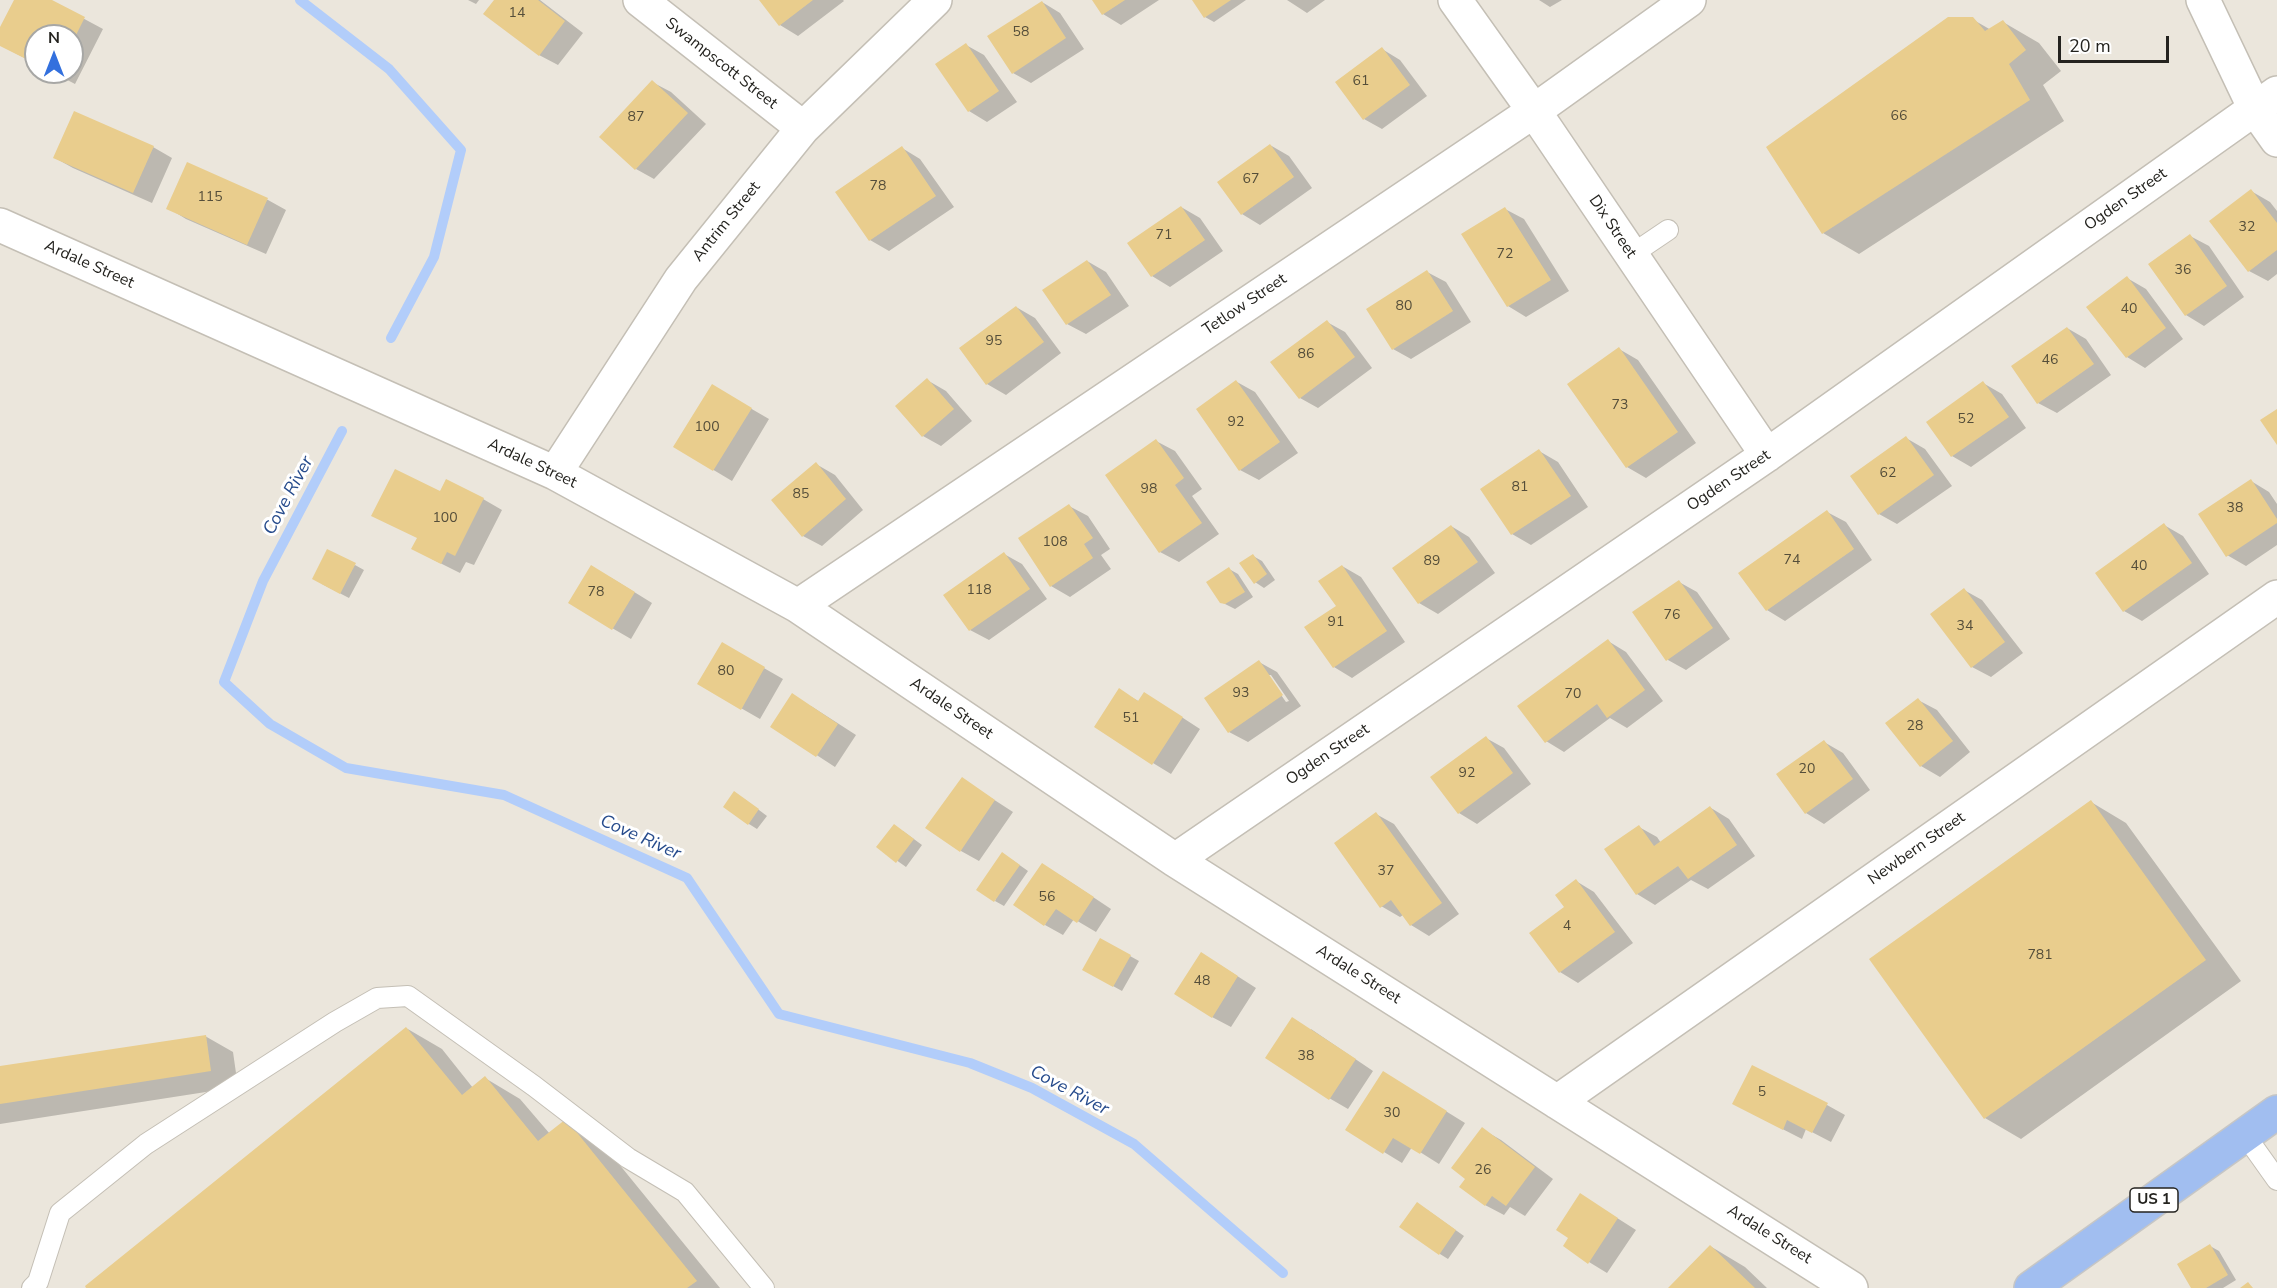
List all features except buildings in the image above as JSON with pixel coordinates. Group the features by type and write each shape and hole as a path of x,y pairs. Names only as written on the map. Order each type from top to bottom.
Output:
{"main road":[{"name":"US 1","path":"2031,1288 2277,1112"}],"street":[{"name":"Swampscott Street","path":"640,0 803,128"},
{"name":"Antrim Street","path":"555,473 681,279 803,128 935,0"},
{"name":"Dix Street","path":"1455,0 1534,111 1767,455"},
{"name":"Tetlow Street","path":"798,606 1534,111 1689,0"},
{"path":"2203,0 2266,101 2277,140"},
{"name":"Ogden Street","path":"1175,860 1767,455 2266,101"},
{"name":"Ardale Street","path":"0,225 555,473 798,606 1175,860 1851,1288"},
{"name":"Newbern Street","path":"1557,1102 2277,597"}],"lane":[{"path":"1631,255 1668,230"},
{"path":"32,1288 38,1282 60,1213 137,1151 335,1022 377,998 408,996 534,1086 628,1158 685,1192 765,1288"},
{"path":"2246,1135 2277,1180"}],"waterway":[{"name":"Cove River","path":"300,0 389,69 461,150 434,257 391,338"},
{"name":"Cove River","path":"342,431 263,581 224,682 270,724 346,768 504,795 687,878 779,1014 970,1063 1032,1088 1134,1144 1283,1273"}]}
